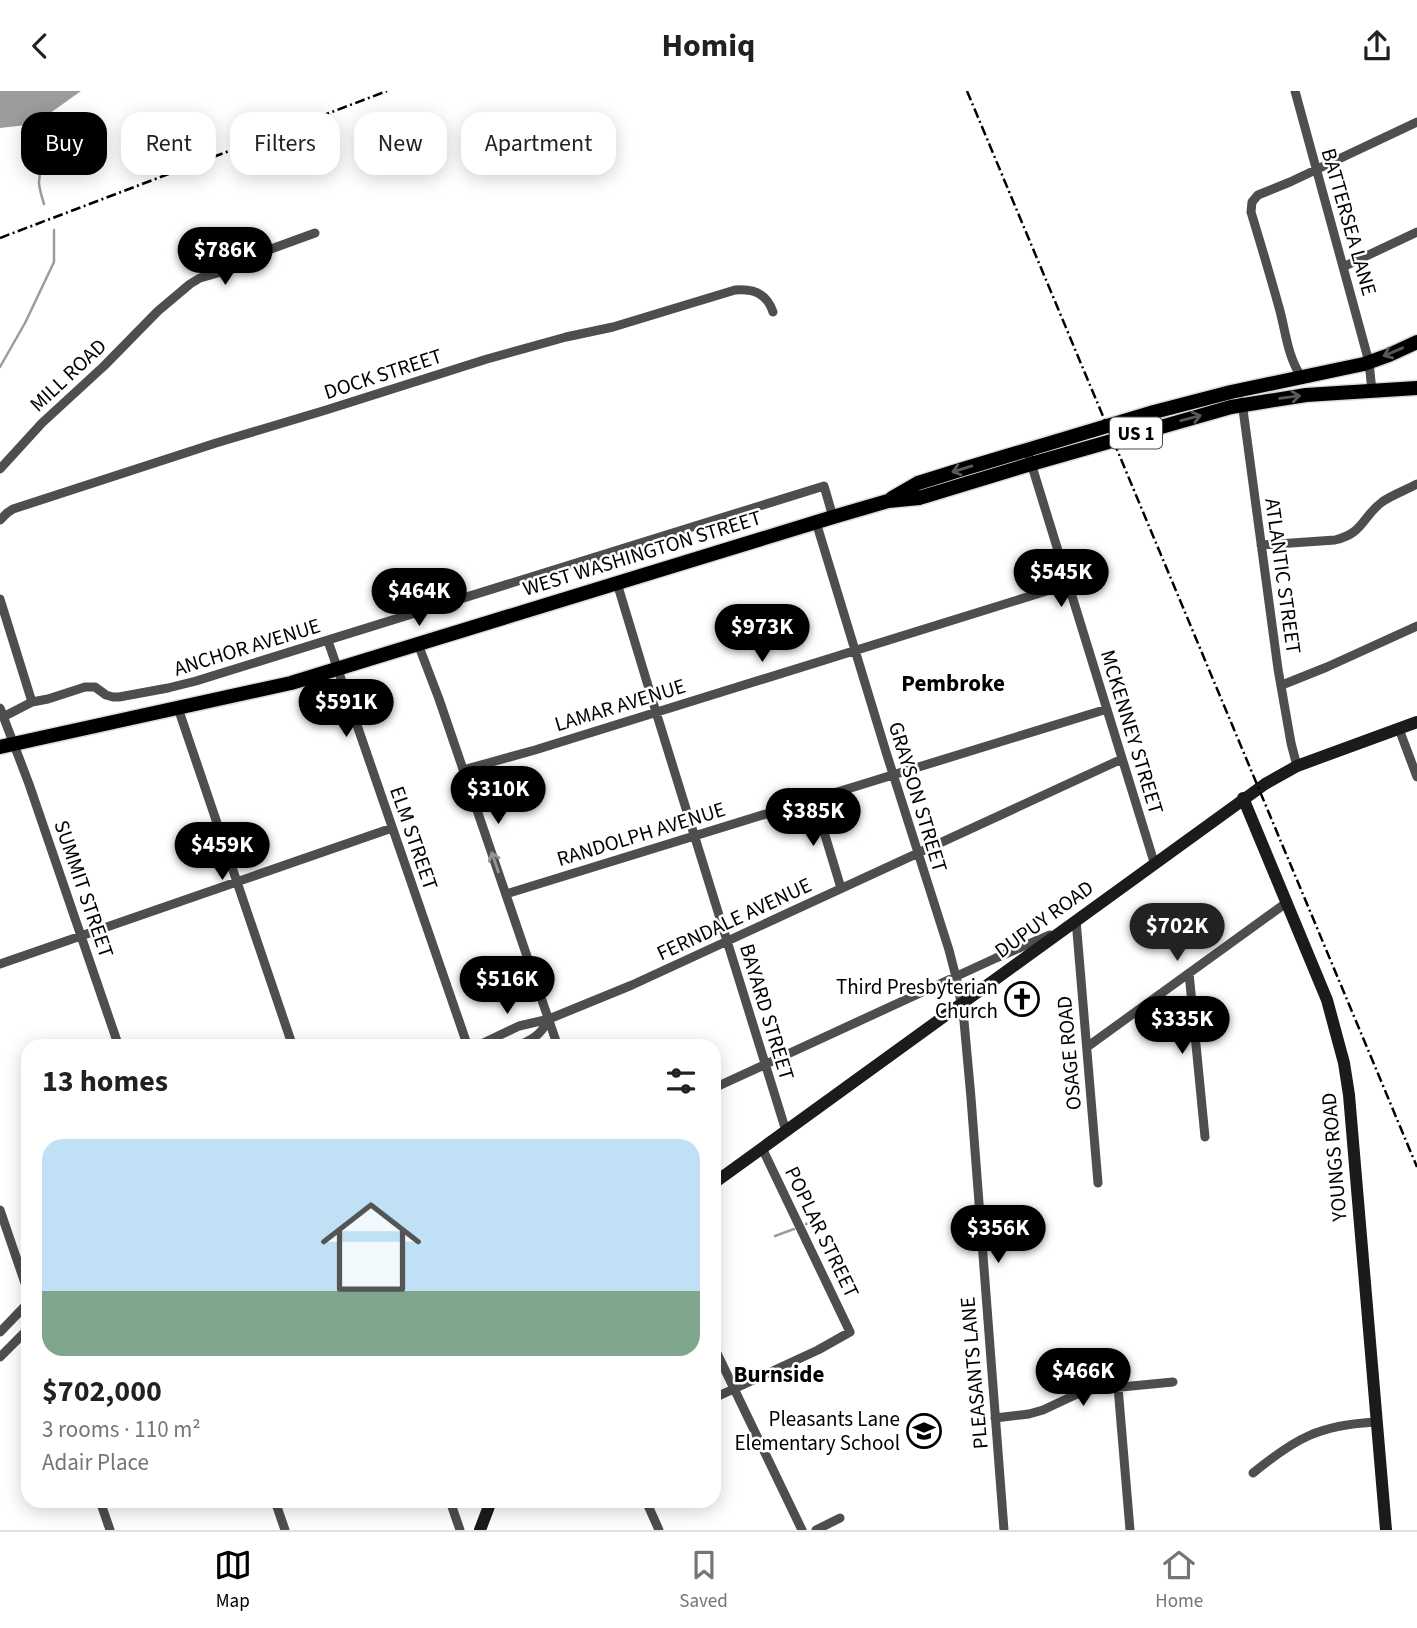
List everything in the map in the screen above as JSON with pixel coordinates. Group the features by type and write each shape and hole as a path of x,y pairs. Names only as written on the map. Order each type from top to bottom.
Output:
{"main road":[{"name":"WEST WASHINGTON STREET","path":"7,746 292,683 888,501 918,483 1186,419 1302,378 1369,362 1417,342"},
{"name":"US 1","path":"1241,398 1417,388"}],"street":[{"name":"BATTERSEA LANE","path":"1295,91 1369,362 1372,391"},
{"path":"1302,378 1290,355 1251,212 1252,202 1258,195 1417,122"},
{"path":"1343,267 1417,232"},
{"name":"MILL ROAD","path":"0,469 42,423 158,311 190,284 200,278 233,269 260,253 315,233"},
{"name":"DOCK STREET","path":"0,520 13,509 216,443 487,359 613,327 735,290 752,290 760,294 767,299 773,313"},
{"name":"ATLANTIC STREET","path":"1241,398 1282,685 1297,766"},
{"name":"MCKENNEY STREET","path":"1029,457 1154,862"},
{"path":"1261,545 1335,540 1344,537 1360,528 1382,502 1417,484"},
{"name":"ANCHOR AVENUE","path":"2,713 85,687 95,687 113,697 169,688 824,486 832,517"},
{"name":"GRAYSON STREET","path":"816,522 949,950 961,1003"},
{"name":"BAYARD STREET","path":"617,583 786,1131"},
{"name":"LAMAR AVENUE","path":"463,770 1069,584"},
{"path":"0,599 32,702"},
{"path":"1282,685 1417,625"},
{"name":"ELM STREET","path":"328,641 465,1039"},
{"path":"418,644 555,1039"},
{"path":"178,708 290,1039"},
{"name":"RANDOLPH AVENUE","path":"506,894 1107,709"},
{"path":"2,713 7,746"},
{"name":"DUPUY ROAD","path":"721,1178 1261,786 1297,766 1417,722"},
{"path":"1399,729 1417,777"},
{"name":"SUMMIT STREET","path":"7,746 81,936 116,1039"},
{"name":"FERNDALE AVENUE","path":"493,1039 632,985 1122,759"},
{"name":"YOUNGS ROAD","path":"1243,798 1327,1000 1345,1072 1355,1159 1385,1530"},
{"path":"814,799 841,888"},
{"path":"0,964 392,828"},
{"path":"1087,1047 1286,903"},
{"name":"OSAGE ROAD","path":"1076,920 1098,1183"},
{"path":"721,1085 1061,930"},
{"path":"1189,973 1205,1137"},
{"name":"PLEASANTS LANE","path":"961,1003 971,1098 1004,1530"},
{"name":"FERNDALE AVENUE","path":"533,1039 542,1032 549,1019"},
{"name":"POPLAR STREET","path":"734,1388 818,1350 850,1332 762,1148"},
{"path":"0,1210 21,1272"},
{"path":"0,1332 21,1310"},
{"path":"0,1357 21,1336"},
{"path":"721,1361 802,1530"},
{"path":"995,1418 1043,1410 1090,1390 1173,1382"},
{"path":"1118,1387 1130,1530"},
{"path":"721,1394 734,1388"},
{"path":"1253,1473 1281,1450 1309,1435 1337,1426 1376,1422"},
{"path":"102,1508 110,1530"},
{"path":"277,1508 285,1530"},
{"path":"452,1508 460,1530"},
{"path":"480,1530 488,1508"},
{"path":"649,1508 659,1530"},
{"path":"816,1530 840,1518"}],"shaded area":[{"path":"0,91 81,91 52,112 21,112 21,126 0,128"}],"waterway":[{"path":"40,175 40,190 44,204"},
{"path":"0,367 25,323 54,262 54,230"},
{"path":"806,1224 811,1222"},
{"path":"775,1236 794,1229"}],"railway":[{"path":"0,238 387,91"},
{"path":"967,91 1417,1167"}],"place":[{"name":"Third Presbyterian Church","path":"1022,999"},
{"name":"Pleasants Lane Elementary School","path":"924,1431"}],"district":[{"name":"Pembroke","path":"953,683"},
{"name":"Burnside","path":"779,1374"}]}
